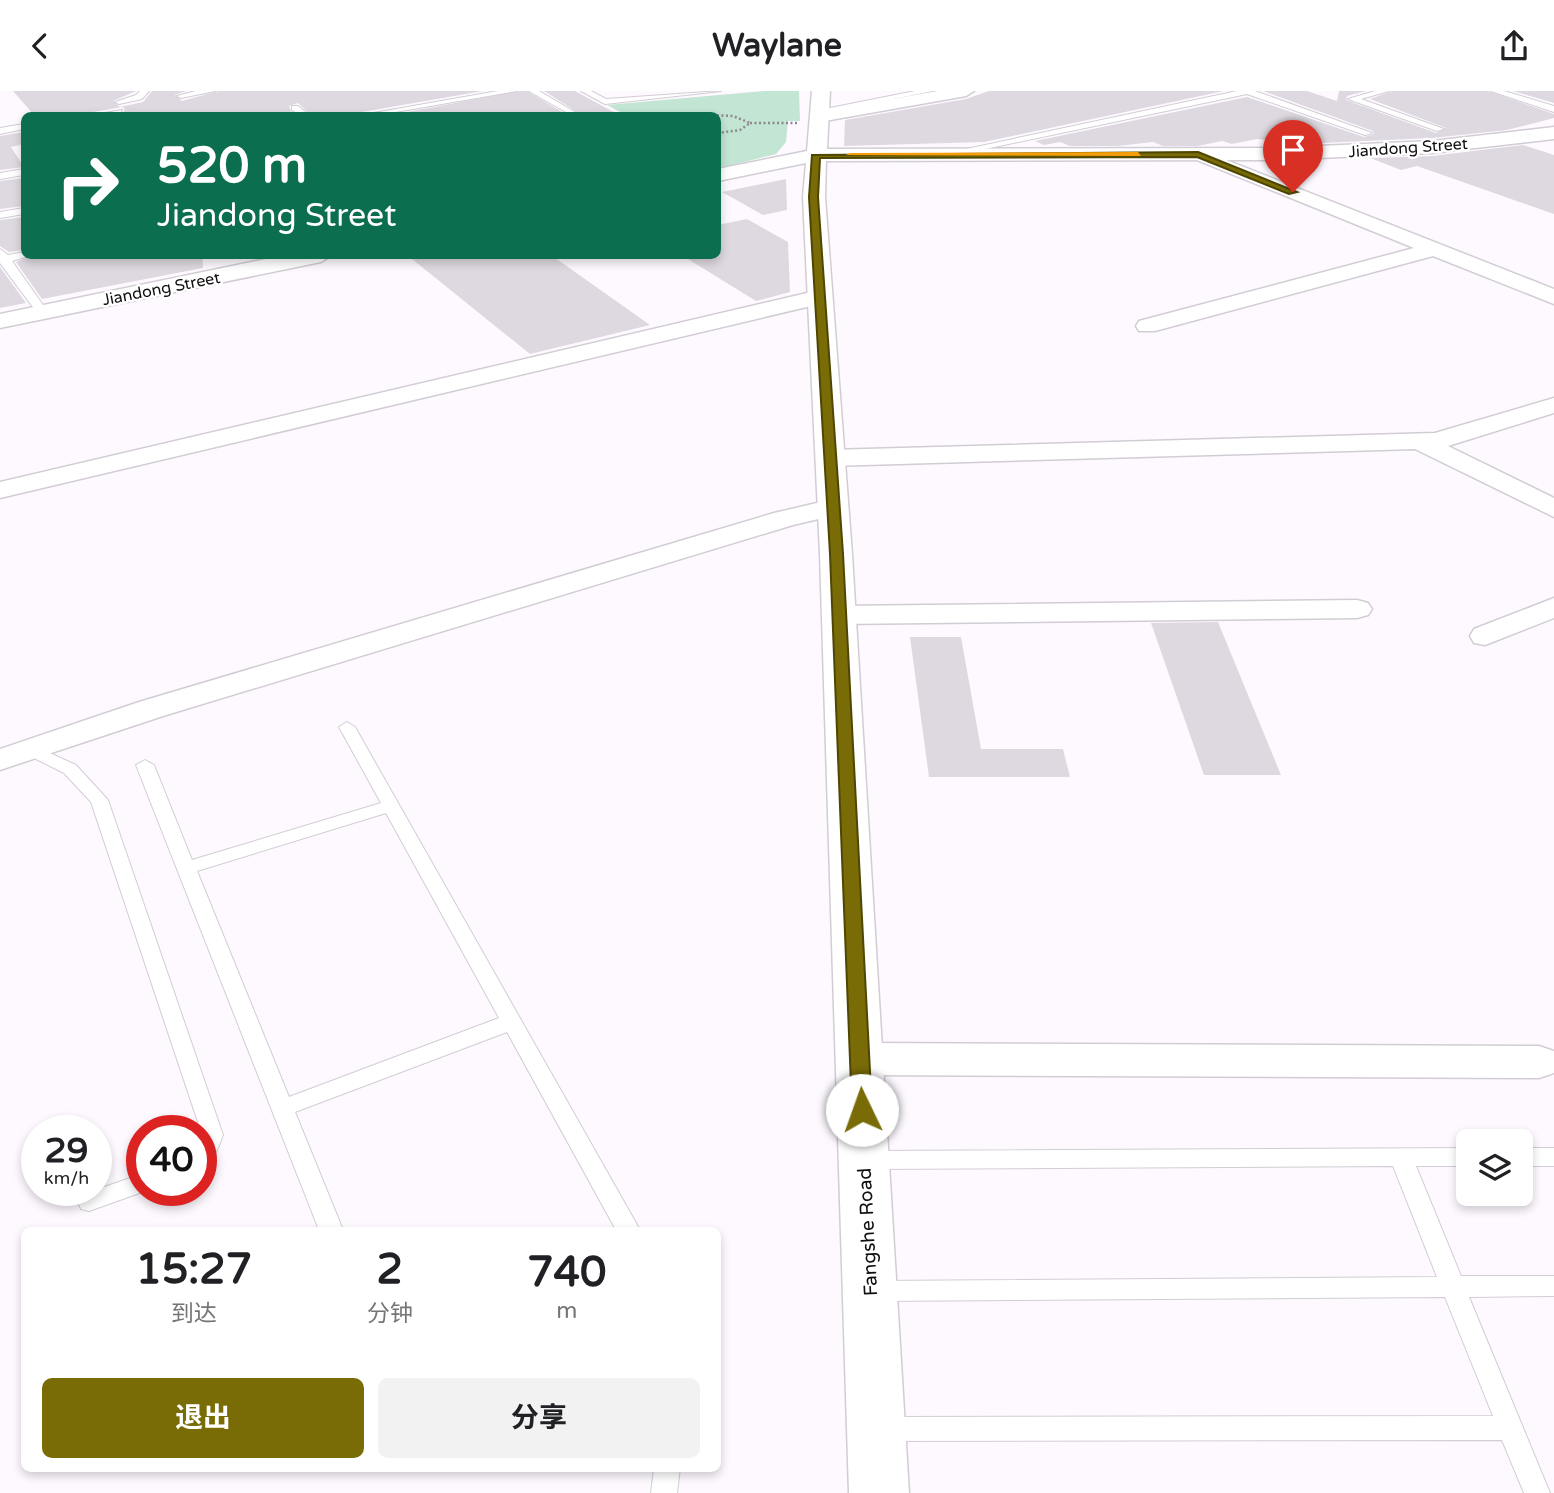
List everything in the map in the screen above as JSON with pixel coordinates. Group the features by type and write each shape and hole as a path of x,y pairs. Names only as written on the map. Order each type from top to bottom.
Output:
{"street":[{"path":"819,119 966,91"},
{"name":"Jiandong Street","path":"721,173 819,119 942,155 1198,154 1432,147 1554,133"},
{"name":"Fangshe Road","path":"819,119 814,197 834,507 879,1493"},
{"path":"1198,154 1554,297"},
{"path":"1147,326 1434,249"},
{"name":"Jiandong Street","path":"0,320 301,259"},
{"path":"1521,283 1554,274"},
{"path":"0,490 820,297"},
{"path":"830,458 1420,442 1457,437 1554,405"},
{"path":"1420,442 1554,509"},
{"path":"0,760 164,705 784,519 834,507"},
{"path":"1485,636 1554,607"},
{"path":"839,615 1357,609"},
{"path":"859,1059 1539,1062"}],"lane":[{"path":"105,112 139,97 145,91"},
{"path":"181,96 212,91"},
{"path":"384,112 513,91"},
{"path":"533,91 571,112"},
{"path":"585,91 605,102 670,93 717,91"},
{"path":"819,119 929,91"},
{"path":"942,155 1248,91 1368,133"},
{"path":"1385,91 1352,99 1440,129"},
{"path":"1495,91 1554,109"},
{"path":"295,108 301,112"},
{"path":"0,131 21,128"},
{"path":"0,176 21,172"},
{"path":"0,215 21,212"},
{"path":"2,257 21,255"},
{"path":"2,257 42,312"},
{"path":"347,727 626,1227"},
{"path":"32,750 69,769 99,800 205,1115"},
{"path":"145,765 330,1227"},
{"path":"186,868 391,806"},
{"path":"282,1108 511,1022"},
{"path":"1401,1157 1537,1493"},
{"path":"864,1160 1456,1157"},
{"path":"1533,1157 1554,1157"},
{"path":"870,1291 1554,1286"},
{"path":"876,1429 1511,1428"},
{"path":"664,1493 667,1472"}],"path":[{"path":"721,116 740,117 750,123"},
{"path":"721,133 740,130 750,123 819,119"}],"green space":[{"path":"765,91 799,91 800,121 788,121 786,142 776,154 721,168 721,112 620,112 607,105"}],"building":[{"path":"13,91 136,91 113,101 120,107 143,102 152,91 186,91 175,95 182,101 218,91 483,91 362,112 308,112 298,103 289,106 291,112 124,112 125,109 122,107 93,112 31,112"},
{"path":"527,91 562,112 407,112"},
{"path":"544,91 575,91 614,112 577,112"},
{"path":"989,91 1224,91 984,142 844,146 845,120 966,99"},
{"path":"1263,91 1307,91 1337,101 1339,91 1366,91 1347,96 1346,100 1436,133 1446,128 1370,99 1392,91 1488,91 1554,114 1554,118 1507,130 1432,138 1299,144 1257,139 1232,144 1222,141 1198,146 1163,146 1153,142 1118,146 1070,146 1060,142 1044,145 1035,141 1247,97 1364,137 1374,134 1373,131"},
{"path":"1513,91 1554,91 1554,103"},
{"path":"21,132 21,145 11,147 21,162 21,167 0,170 0,136"},
{"path":"1523,145 1554,155 1554,214 1417,166 1401,170 1370,158 1432,156"},
{"path":"21,178 21,206 0,209 0,181"},
{"path":"786,179 787,210 763,215 722,192"},
{"path":"21,217 21,250 9,252 0,246 0,220"},
{"path":"747,219 788,242 790,292 756,301 688,259 721,259 721,224"},
{"path":"24,259 202,259 203,268 42,299 16,262"},
{"path":"412,259 557,259 650,325 530,354"},
{"path":"0,267 26,303 0,308"},
{"path":"1218,622 1281,775 1204,775 1151,623"},
{"path":"910,637 961,637 981,749 1063,749 1070,777 929,777"}],"slow traffic":[{"path":"850,155 1138,154"}],"route":[{"path":"862,1110 836,554 814,197 816,155 1198,154 1293,192"}]}
